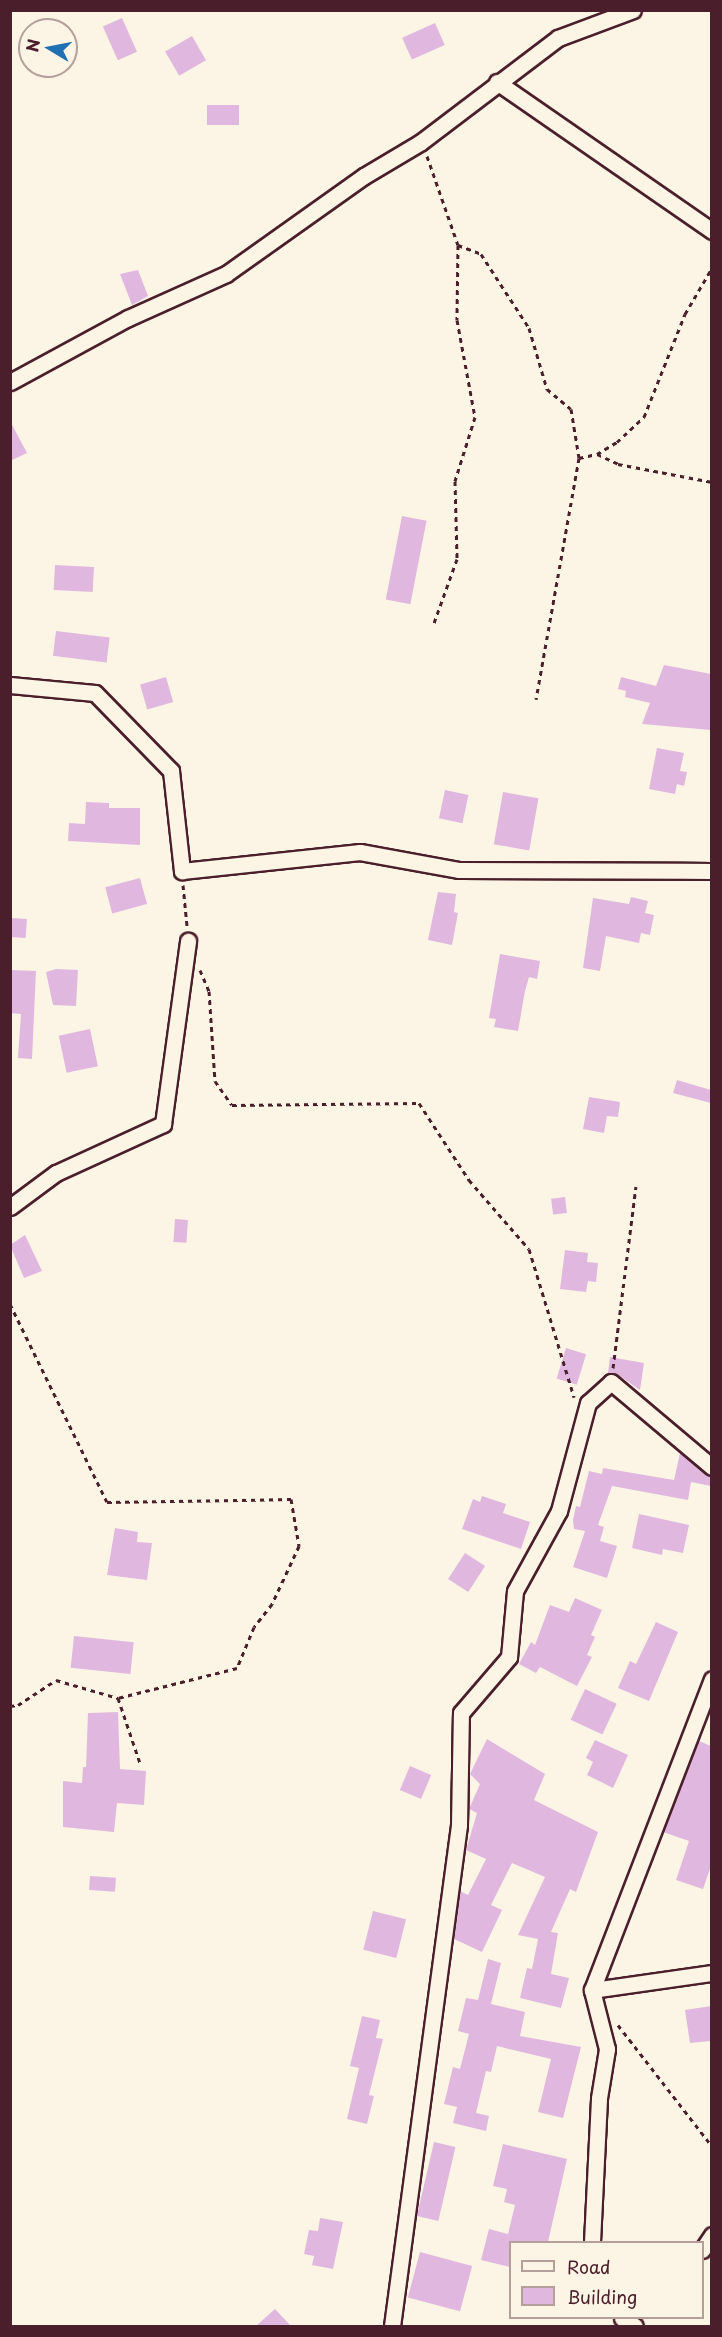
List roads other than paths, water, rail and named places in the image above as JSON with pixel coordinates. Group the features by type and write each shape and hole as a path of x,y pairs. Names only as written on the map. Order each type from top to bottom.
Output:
{"street":[{"path":"10,382 128,318 226,274 364,176 422,142 497,82 558,38 633,10"},
{"path":"497,82 711,231"},
{"path":"10,685 95,693 171,771 182,871 360,852 459,870 711,871"},
{"path":"10,1208 56,1173 163,1125 188,941"},
{"path":"392,2326 459,1826 461,1713 509,1657 515,1591 559,1511 588,1403 611,1382 711,1467"},
{"path":"592,2241 599,2098 607,2049 592,1990 711,1679"},
{"path":"592,1990 711,1973"}]}
